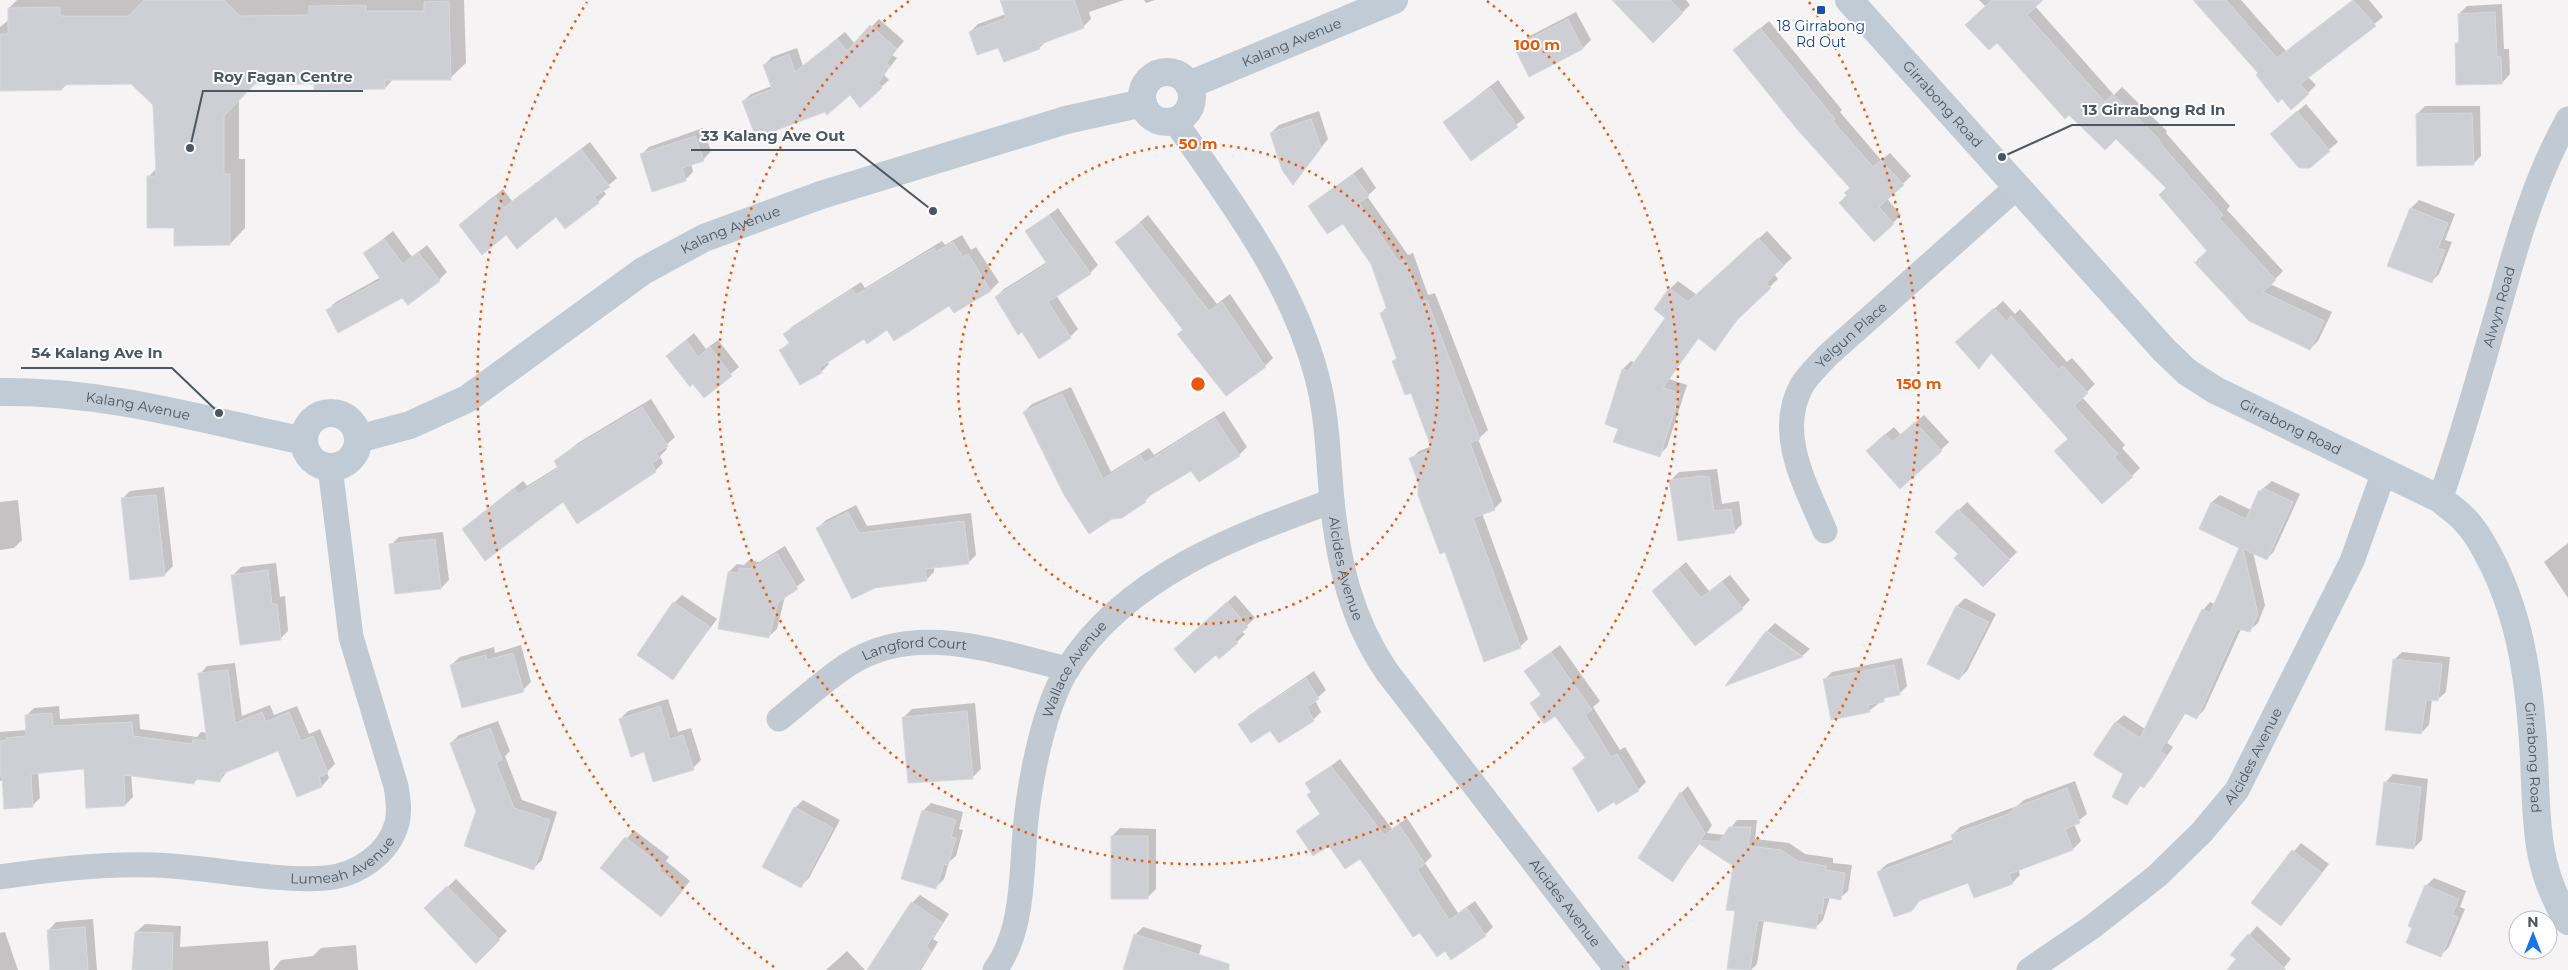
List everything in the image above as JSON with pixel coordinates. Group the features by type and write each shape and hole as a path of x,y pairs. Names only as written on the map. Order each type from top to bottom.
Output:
{"street":[{"name":"Kalang Avenue","path":"1189,85 1394,0"},
{"name":"Girrabong Road","path":"1850,0 2164,350 2187,372 2215,390 2440,499 2464,518 2480,538 2507,594 2518,628 2531,709 2540,856 2547,881 2568,921"},
{"path":"1162,72 1178,74 1189,85 1191,93 1188,110 1174,120 1159,120 1146,110 1142,102 1142,94 1148,80 1162,72"},
{"name":"Kalang Avenue","path":"358,439 410,425 466,399 643,271 704,238 821,195 1066,120 1142,102"},
{"name":"Alwyn Road","path":"2440,499 2469,412 2518,240 2536,186 2568,119"},
{"name":"Alcides Avenue","path":"1174,120 1251,233 1274,271 1296,318 1317,377 1327,430 1332,501 1340,563 1356,618 1369,647 1617,970"},
{"name":"Yelgun Place","path":"1825,531 1798,468 1791,435 1793,407 1802,384 1827,356 2018,186"},
{"name":"Kalang Avenue","path":"0,392 51,392 92,397 304,441"},
{"path":"325,414 334,414 350,422 358,439 355,453 350,460 344,464 330,467 314,461 305,449 304,441 310,424 325,414"},
{"name":"Lumeah Avenue","path":"0,877 110,864 157,865 301,878 327,878 347,874 378,855 397,823 399,804 396,786 351,637 330,467"},
{"name":"Alcides Avenue","path":"2029,970 2092,927 2157,876 2202,832 2237,790 2352,561 2384,472"},
{"name":"Wallace Avenue","path":"995,970 1004,957 1013,934 1028,808 1046,718 1068,669 1092,636 1118,611 1161,578 1258,528 1332,501"},
{"name":"Langford Court","path":"779,719 848,664 900,642 929,641 963,644 1068,669"}],"building":[{"path":"144,0 224,0 240,16 309,15 309,6 366,5 366,11 424,11 424,2 449,1 451,80 385,80 385,89 314,90 314,84 255,84 224,116 224,174 230,174 230,245 174,246 174,228 147,228 147,176 156,176 153,105 131,84 62,85 62,90 0,91 0,34 8,34 8,8 60,7 60,16 129,16"},
{"path":"1000,0 1074,0 1084,28 1038,45 1040,49 1004,62 998,48 977,55 969,32 1006,18"},
{"path":"1612,0 1670,0 1683,13 1653,43"},
{"path":"1992,0 2043,0 2027,15 2105,102 2113,94 2160,140 2159,142 2223,215 2219,218 2276,280 2263,292 2324,321 2310,350 2249,321 2194,262 2201,264 2197,260 2207,251 2159,195 2166,188 2116,139 2105,150 2069,115 2065,119 1997,43 1989,50 1965,25"},
{"path":"2193,0 2226,0 2277,58 2353,0 2376,26 2300,84 2309,94 2291,110 2282,99 2278,103 2256,75 2258,73"},
{"path":"2495,12 2497,57 2501,57 2502,84 2456,85 2455,43 2459,43 2458,14"},
{"path":"1568,19 1583,49 1529,77 1514,47"},
{"path":"870,25 897,49 886,63 890,66 878,83 882,88 860,108 850,95 827,115 825,112 756,138 742,101 772,89 763,65 789,54 795,72 837,39 847,51"},
{"path":"1760,28 1835,119 1833,121 1873,167 1881,160 1904,185 1879,207 1894,224 1874,242 1839,203 1847,195 1844,193 1850,188 1796,128 1733,50"},
{"path":"1490,88 1518,127 1471,161 1443,122"},
{"path":"2297,111 2330,151 2310,168 2299,168 2270,134"},
{"path":"2472,113 2474,165 2417,166 2416,114"},
{"path":"1311,119 1321,148 1293,185 1282,170 1270,133"},
{"path":"695,136 704,161 682,168 686,181 652,192 640,154"},
{"path":"581,149 610,187 594,197 599,203 565,229 556,217 517,249 506,235 482,255 459,225 494,196 504,208"},
{"path":"1353,174 1369,196 1359,203 1399,262 1405,260 1420,302 1427,300 1480,439 1470,443 1495,510 1473,518 1521,648 1484,662 1445,552 1440,554 1418,495 1418,482 1409,458 1432,450 1411,393 1405,395 1392,361 1397,359 1380,313 1387,310 1371,264 1343,224 1327,234 1308,206"},
{"path":"2410,208 2448,223 2438,248 2445,250 2432,283 2387,266"},
{"path":"1049,215 1091,274 1048,302 1071,338 1039,359 1022,332 1018,335 995,297 1047,264 1025,231"},
{"path":"1140,223 1209,311 1222,302 1266,367 1226,396 1177,334 1183,330 1115,242"},
{"path":"1758,238 1784,266 1766,283 1771,288 1736,321 1715,351 1698,338 1663,388 1680,393 1660,457 1613,442 1618,429 1605,424 1622,369 1628,371 1665,318 1654,309 1669,288 1688,302"},
{"path":"384,239 403,264 418,252 440,281 408,305 402,298 338,333 326,310 381,280 363,253"},
{"path":"953,242 963,257 968,254 991,291 954,313 949,306 894,341 887,330 867,344 864,339 819,368 822,373 800,385 779,350 790,344 783,334 852,289 856,295 934,248 936,252"},
{"path":"1994,308 2007,322 2011,316 2058,369 2063,366 2088,393 2074,406 2118,454 2114,457 2133,477 2102,504 2054,451 2068,439 1991,353 1979,369 1955,342"},
{"path":"686,340 698,357 710,347 732,376 704,398 693,384 690,387 666,356"},
{"path":"1062,394 1103,479 1140,455 1145,463 1215,418 1240,456 1199,482 1191,471 1144,499 1146,502 1122,518 1112,519 1089,534 1064,495 1023,412"},
{"path":"642,407 668,446 656,453 660,458 652,463 656,472 577,524 563,502 485,561 462,529 514,488 518,494 558,468 554,461 568,451"},
{"path":"1915,422 1942,451 1900,489 1866,451 1885,434 1892,442"},
{"path":"1702,476 1709,477 1714,511 1731,509 1735,533 1678,541 1669,480"},
{"path":"2263,488 2293,502 2267,560 2243,549 2258,614 2250,632 2237,629 2197,719 2184,713 2160,751 2166,755 2144,788 2139,785 2127,805 2112,797 2123,774 2093,755 2115,722 2140,738 2202,609 2210,613 2239,548 2199,529 2211,502 2246,519 2259,490 2261,492"},
{"path":"156,495 165,576 130,580 121,498"},
{"path":"1958,509 2010,560 1983,587 1954,558 1958,554 1935,532"},
{"path":"848,512 859,533 964,521 969,564 925,569 927,581 875,588 852,599 816,528"},
{"path":"435,539 441,589 395,594 389,544"},
{"path":"777,553 798,589 778,602 769,638 718,629 728,572 739,573 739,568 750,569"},
{"path":"1678,569 1701,598 1722,582 1743,609 1695,646 1652,591"},
{"path":"268,570 272,604 277,604 281,640 240,645 231,575"},
{"path":"673,602 710,627 673,680 637,655"},
{"path":"1227,602 1248,627 1234,639 1238,643 1219,659 1216,655 1195,673 1174,649"},
{"path":"1956,606 1989,622 1959,680 1927,664"},
{"path":"1766,631 1803,657 1725,686"},
{"path":"1551,652 1592,710 1585,715 1611,757 1617,754 1639,791 1616,805 1614,802 1598,812 1572,768 1586,759 1555,716 1544,724 1530,703 1541,695 1524,671"},
{"path":"513,653 524,692 462,708 450,665 486,655 487,660"},
{"path":"2393,659 2442,664 2438,701 2426,700 2421,734 2385,730"},
{"path":"1894,665 1900,695 1884,698 1884,702 1868,705 1870,712 1831,720 1823,679"},
{"path":"228,670 235,723 262,712 266,722 289,712 301,741 313,736 328,773 319,777 322,787 297,797 278,751 222,774 220,782 195,779 194,784 124,775 125,806 86,808 84,769 31,774 33,807 4,809 2,776 0,777 0,741 6,740 6,738 26,736 25,715 52,713 53,726 132,722 133,736 192,744 193,739 207,741 198,673"},
{"path":"1306,678 1319,699 1307,707 1314,721 1279,743 1270,731 1251,743 1238,724"},
{"path":"660,706 670,739 683,735 694,770 653,782 644,752 631,757 619,719"},
{"path":"967,711 973,779 908,783 902,717"},
{"path":"490,728 502,760 496,763 514,808 550,820 534,870 464,846 476,811 450,743"},
{"path":"1331,766 1384,835 1399,825 1425,864 1417,869 1449,920 1467,908 1486,936 1451,960 1445,951 1437,957 1420,933 1413,937 1360,859 1345,869 1329,846 1313,856 1296,831 1320,814 1307,795 1311,792 1305,783"},
{"path":"2384,782 2421,787 2414,849 2376,845"},
{"path":"2067,788 2080,823 2065,829 2073,850 2009,874 2013,884 1974,898 1968,883 1919,901 1912,911 1894,917 1877,872 1954,843 1951,835 2011,813 2014,808"},
{"path":"1680,792 1705,833 1700,840 1719,842 1729,827 1751,827 1748,846 1781,850 1798,861 1826,866 1826,870 1845,873 1841,900 1824,897 1822,914 1818,913 1816,929 1758,920 1750,970 1727,969 1735,911 1726,910 1733,866 1698,843 1673,882 1638,858"},
{"path":"794,807 833,828 801,888 762,867"},
{"path":"922,810 956,820 951,837 956,838 948,865 944,864 936,889 901,879"},
{"path":"1111,836 1148,836 1148,899 1111,899"},
{"path":"625,837 662,866 659,870 683,890 661,917 600,868"},
{"path":"2292,850 2322,873 2281,926 2251,903"},
{"path":"2425,885 2459,899 2452,915 2458,917 2441,957 2406,943 2412,928 2408,926"},
{"path":"447,886 500,940 476,964 424,908"},
{"path":"911,902 942,922 926,947 931,951 919,970 867,970"},
{"path":"85,927 88,970 50,970 47,930"},
{"path":"135,932 173,933 172,970 132,970"},
{"path":"1134,934 1229,964 1229,970 1123,970"},
{"path":"2248,934 2286,970 2227,970 2236,959 2230,955"}],"place":[{"name":"18 Girrabong Rd Out","path":"1821,10"},
{"name":"Roy Fagan Centre","path":"190,148"},
{"name":"13 Girrabong Rd In","path":"2002,157"},
{"name":"33 Kalang Ave Out","path":"933,211"},
{"name":"54 Kalang Ave In","path":"219,413"}]}
